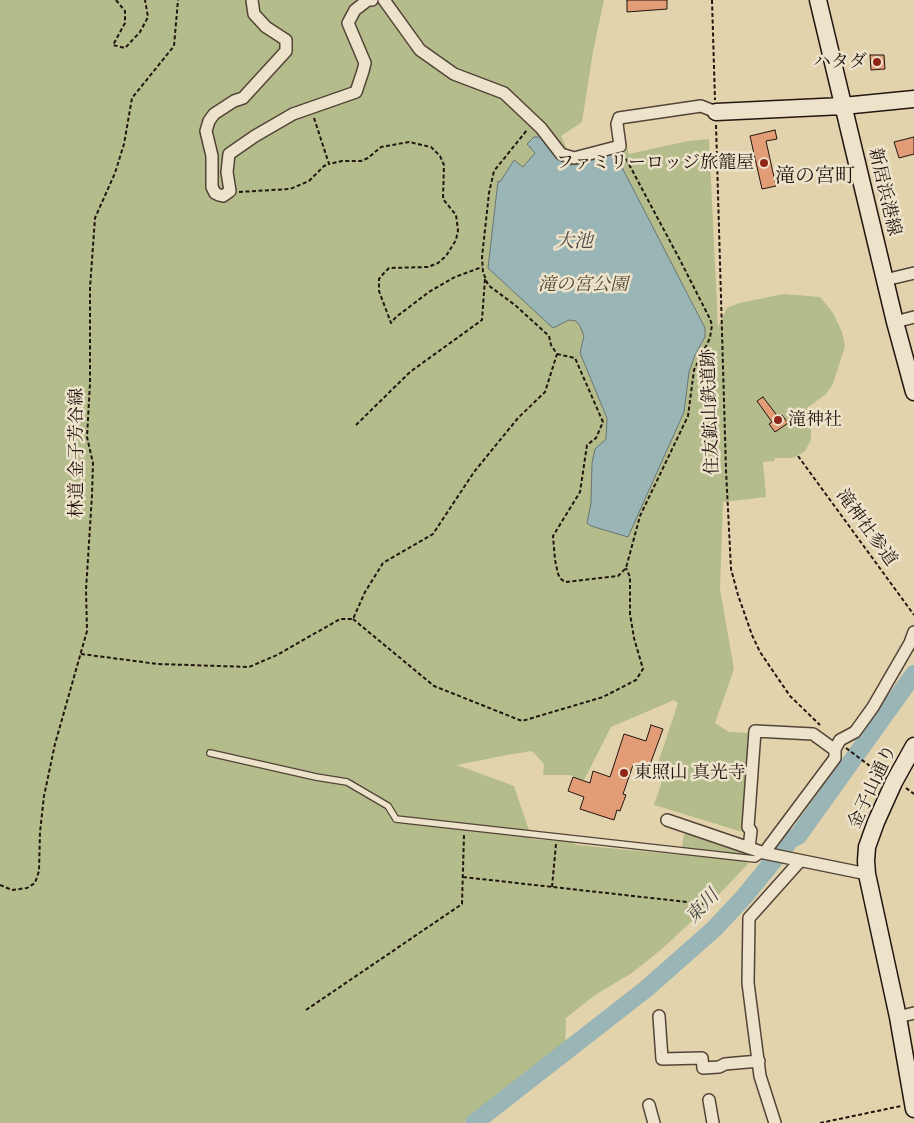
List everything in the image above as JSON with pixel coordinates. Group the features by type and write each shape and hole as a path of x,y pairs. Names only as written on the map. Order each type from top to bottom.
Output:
{"street":[{"path":"252,0 254,14 266,27 286,40 286,51 243,98 234,101 214,114 208,121 206,131 212,156 212,187 214,193 223,196 229,192 230,188 227,172 229,154 262,131 293,114 356,92 364,63 348,23 355,10 368,0 372,0"},
{"path":"384,0 420,50 454,74 504,93 541,128 561,154 574,158 620,146 616,124 619,118 700,106 716,112 843,106 914,99"},
{"name":"新居浜港線","path":"818,0 884,280 914,392"},
{"path":"884,280 914,273"},
{"path":"895,322 914,317"},
{"path":"765,853 835,758 840,746 855,732 873,707 914,632"},
{"path":"749,848 751,831 748,827 755,731 812,734 840,746"},
{"name":"金子山通り","path":"912,755 894,782 876,822 867,847 867,874 906,1015 913,1106"},
{"path":"667,820 765,853 867,874"},
{"path":"775,1123 762,1086 748,983 749,918 798,860"},
{"path":"659,1016 662,1059 702,1058 703,1068 759,1061"},
{"path":"709,1100 713,1123"},
{"path":"649,1105 654,1123"}],"lane":[{"path":"210,753 347,782 388,806 396,819 755,859 765,853"}],"path":[{"path":"116,0 125,11 125,23 113,45 124,48 140,32 148,16 145,0"},
{"name":"林道 金子芳谷線","path":"0,885 12,890 27,888 35,883 39,871 40,832 44,796 55,744 86,631 86,590 93,463 87,437 90,383 90,288 95,218 115,172 124,144 132,98 174,46 178,0"},
{"name":"住友鉱山鉄道跡","path":"712,0 726,470 731,568 743,611 760,652 790,696 824,728"},
{"path":"321,115 314,118 329,164"},
{"path":"526,131 494,171 488,193 482,267 488,285 515,305 550,336 551,346 557,354 575,358 603,422 596,438 587,445 580,492 553,536 558,574 561,580 565,582 618,576 626,568 640,516 688,416 694,370 710,338 712,325 620,146"},
{"path":"229,192 290,189 309,181 324,166 342,161 360,161 368,158 381,148 409,142 431,147 440,156 444,165 443,199 456,215 458,230 456,240 446,256 438,262 428,267 388,268 379,279 379,291 391,324 396,317 434,289 482,267"},
{"path":"356,425 410,372 482,320 485,278"},
{"path":"353,620 365,592 383,563 434,534 474,472 518,418 546,392 557,354"},
{"name":"滝神社参道","path":"798,456 914,615"},
{"path":"81,654 158,664 249,667 277,655 340,619 353,620 434,686 522,721 603,697 636,680 643,669 634,638 630,614 630,576 626,568"},
{"path":"840,746 876,770"},
{"path":"306,1010 462,904 464,826"},
{"path":"552,887 557,837"},
{"path":"463,877 705,904"},
{"path":"820,1123 913,1106"}],"green space":[{"name":"滝の宮公園","path":"0,0 604,0 593,51 582,122 561,136 568,151 576,153 607,145 626,144 629,154 688,141 709,139 718,327 727,308 739,303 784,294 820,297 833,313 842,332 845,346 833,384 826,394 807,408 811,422 811,440 805,451 793,458 775,458 774,461 763,462 766,497 723,502 720,589 734,669 715,723 729,732 751,733 749,834 654,805 663,778 654,775 678,703 674,700 611,727 584,780 570,775 543,775 544,764 532,751 457,765 514,786 532,839 681,855 684,833 747,852 746,861 748,864 707,907 663,948 632,973 595,995 566,1018 565,1048 463,1123 0,1123"}],"water":[{"name":"大池","path":"534,137 540,137 546,141 559,160 568,165 580,164 614,152 705,328 705,337 695,355 689,372 684,412 628,537 591,526 587,523 591,503 592,463 595,449 606,439 607,418 580,353 584,336 580,326 576,321 569,320 553,328 488,268 498,181 500,182 514,160 523,167 535,153 527,144"}],"building":[{"path":"627,0 667,0 667,9 627,12"},
{"name":"ハタダ","path":"870,55 884,55 885,69 871,70"},
{"name":"ファミリーロッジ旅籠屋","path":"775,130 777,139 766,141 776,186 762,189 750,136"},
{"path":"914,137 914,154 899,158 894,142"},
{"name":"滝神社","path":"763,397 779,418 782,415 788,423 775,432 769,424 772,422 757,401"},
{"name":"東照山 真光寺","path":"651,725 663,729 648,770 633,765 623,794 626,795 620,811 617,810 614,820 580,809 584,797 568,791 573,777 590,783 593,771 610,777 624,734 646,741"}],"waterway":[{"name":"東川","path":"474,1123 646,989 714,929 744,897 791,839 798,836 914,674"}],"place":[{"name":"ハタダ","path":"877,62"},
{"name":"ファミリーロッジ旅籠屋","path":"764,163"},
{"name":"滝神社","path":"778,420"},
{"name":"東照山 真光寺","path":"624,773"}],"district":[{"name":"滝の宮町","path":"815,177"}]}
